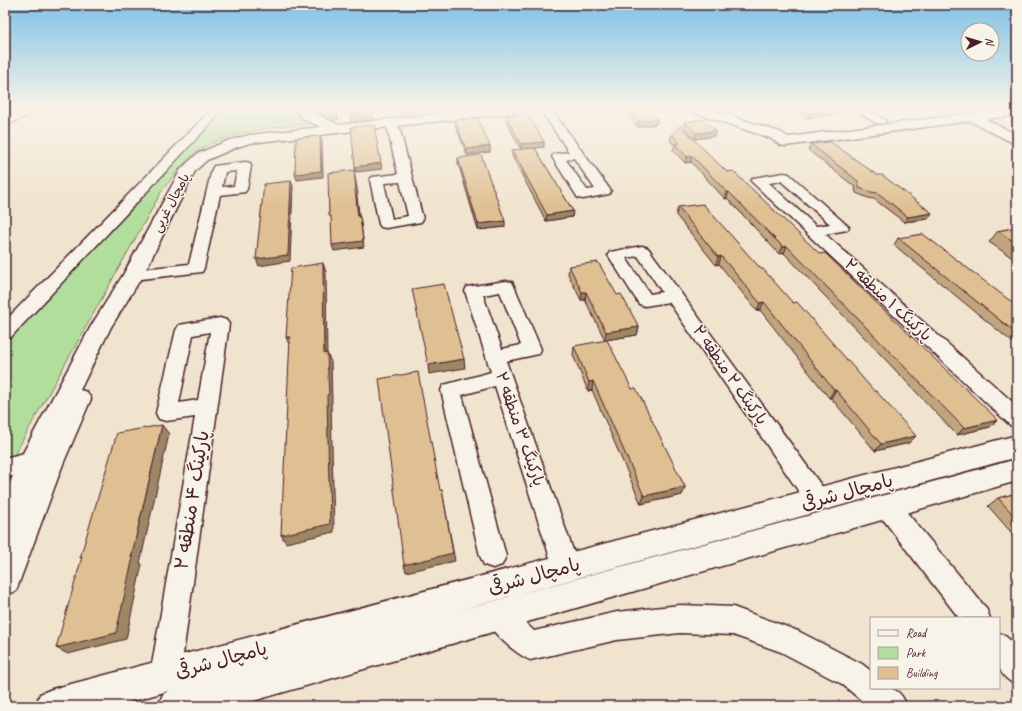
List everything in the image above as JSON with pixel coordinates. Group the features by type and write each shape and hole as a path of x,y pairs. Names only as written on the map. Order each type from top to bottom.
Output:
{"street":[{"path":"5,332 186,142"},
{"name":"پامچال غربی","path":"5,527 32,461 101,326 133,275 189,169 202,157 238,142"},
{"path":"397,142 406,177 416,219 386,224 378,180 406,177"},
{"path":"569,142 578,154 604,192 583,195 558,157 578,154"},
{"path":"133,275 196,268 219,169 245,166 240,189 214,192"},
{"name":"پارکینگ ۱ منطقه ۲","path":"813,231 842,227 784,177 758,181 1017,419"},
{"name":"پارکینگ ۲ منطقه ۲","path":"673,296 645,300 616,256 642,251 818,500"},
{"name":"پامچال غربی","path":"5,580 50,464 76,405 116,324 133,275"},
{"name":"پارکینگ ۳ منطقه ۲","path":"499,367 532,349 506,286 473,291 566,567"},
{"name":"پارکینگ ۴ منطقه ۲","path":"165,676 220,324 185,330 166,413 207,407"},
{"path":"493,556 451,390 499,367"},
{"name":"پامچال شرقی","path":"175,706 428,620 566,567 1017,446"},
{"path":"5,468 32,461"},
{"name":"پامچال شرقی","path":"52,706 165,676 428,620 497,615 1017,470"},
{"path":"887,506 975,617"},
{"path":"497,615 530,646 617,626 680,619 733,621 788,641 852,674 870,688"},
{"path":"1000,648 1017,670"},
{"path":"871,689 892,706"}],"green space":[{"path":"183,142 214,142 192,155 163,189 12,459 5,460 5,327"}],"building":[{"path":"296,142 320,142 321,171 295,174"},
{"path":"353,142 377,142 381,163 355,167"},
{"path":"463,142 488,142 490,146 466,149"},
{"path":"520,142 542,142 521,144"},
{"path":"697,142 727,172 733,171 820,254 825,253 998,420 964,428 787,246 783,247 692,156 687,157 675,144"},
{"path":"831,142 877,175 882,175 932,213 908,217 878,193 859,188 858,181 811,144"},
{"path":"535,148 573,211 547,215 512,150"},
{"path":"481,155 505,221 478,224 458,158"},
{"path":"354,170 358,217 360,217 363,241 332,245 331,216 329,216 328,173"},
{"path":"291,181 288,255 256,259 264,184"},
{"path":"703,204 793,303 797,302 874,391 876,391 916,436 881,444 836,390 834,390 764,302 760,303 721,256 718,257 678,207"},
{"path":"1017,227 1017,244 998,231"},
{"path":"923,234 1017,306 1017,334 898,238"},
{"path":"598,262 617,295 621,294 639,327 606,332 586,292 582,292 569,266"},
{"path":"323,263 324,354 327,353 329,394 327,395 330,524 281,535 290,337 286,337 291,268"},
{"path":"444,284 464,359 428,365 412,289"},
{"path":"607,340 632,389 636,388 685,487 644,496 593,381 589,382 574,346"},
{"path":"418,372 453,553 404,565 379,379"},
{"path":"162,425 131,558 133,557 116,633 56,648 82,557 80,558 117,433"},
{"path":"1017,493 1017,519 998,498"},
{"path":"541,703 541,706 532,706"}]}
